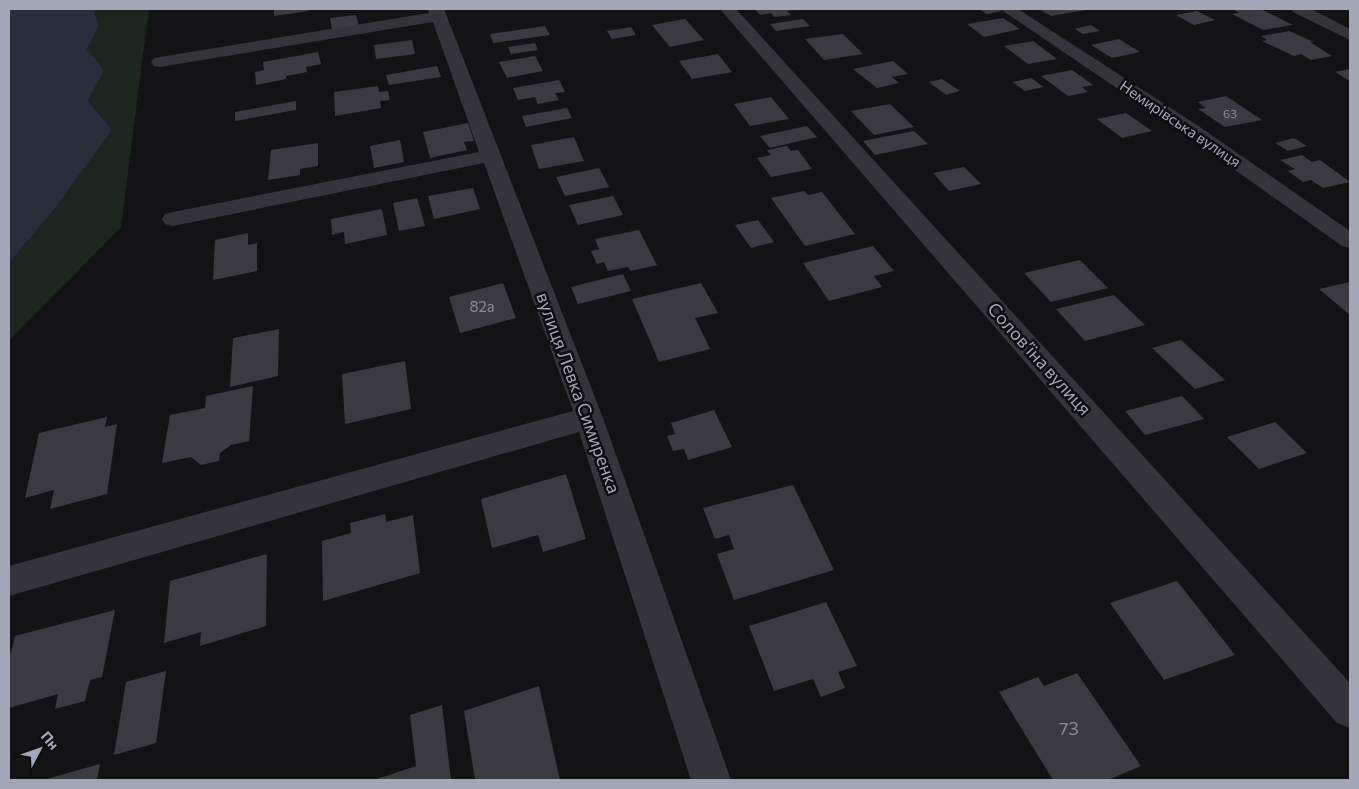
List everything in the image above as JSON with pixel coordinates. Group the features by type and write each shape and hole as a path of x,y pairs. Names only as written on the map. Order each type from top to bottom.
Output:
{"street":[{"name":"Соловʼїна вулиця","path":"728,9 1350,710"},
{"name":"Немирівська вулиця","path":"1008,9 1190,129 1350,241"},
{"path":"1298,9 1350,35"},
{"path":"160,62 437,12"},
{"name":"вулиця Левка Симиренка","path":"437,12 589,418 711,780"},
{"path":"173,219 490,156"},
{"path":"9,581 589,418"}],"shaded area":[{"path":"9,9 93,9 99,26 87,49 104,70 88,101 112,130 56,207 9,263"},
{"path":"93,9 149,9 121,227 9,341 9,263 56,207 112,130 88,101 104,70 87,49 99,26"}],"building":[{"path":"274,9 309,9 309,11 274,16"},
{"path":"755,9 794,10 787,11 791,15 774,17 771,13 760,15"},
{"path":"979,9 998,9 1002,11 987,14"},
{"path":"1039,9 1084,9 1086,10 1051,16"},
{"path":"1261,9 1293,25 1263,30 1232,14 1239,13 1234,10"},
{"path":"1197,11 1215,20 1194,25 1176,15"},
{"path":"356,15 359,26 332,30 330,18"},
{"path":"1003,18 1020,29 984,37 967,24"},
{"path":"685,19 704,40 670,47 652,25"},
{"path":"803,19 810,26 776,31 770,24"},
{"path":"1091,25 1100,31 1083,34 1075,29"},
{"path":"545,26 550,35 493,43 490,34"},
{"path":"631,27 636,35 612,39 607,31"},
{"path":"1289,31 1314,42 1310,42 1332,56 1311,60 1301,54 1294,56 1262,41 1267,40 1261,36"},
{"path":"843,34 863,54 824,60 805,39"},
{"path":"1119,39 1140,52 1112,58 1091,45"},
{"path":"412,40 415,54 376,59 374,45"},
{"path":"1033,41 1057,59 1028,64 1004,46"},
{"path":"535,43 538,50 511,54 508,47"},
{"path":"318,52 321,64 306,67 307,72 286,76 286,79 256,85 255,72 264,70 263,62"},
{"path":"718,54 732,72 692,79 679,61"},
{"path":"535,56 543,71 507,78 499,62"},
{"path":"893,61 908,74 892,77 899,83 877,88 853,69"},
{"path":"437,66 441,77 389,85 386,75"},
{"path":"1350,69 1350,81 1335,72"},
{"path":"1072,70 1093,85 1082,87 1088,92 1068,96 1041,76"},
{"path":"1031,78 1044,87 1025,91 1012,82"},
{"path":"942,79 960,91 946,95 929,82"},
{"path":"559,80 565,92 555,93 559,100 538,104 535,97 518,100 513,88"},
{"path":"378,86 379,92 388,91 390,100 380,101 381,108 335,116 334,92"},
{"path":"1226,96 1262,120 1225,127 1198,109 1206,108 1198,102"},
{"path":"771,97 789,119 750,126 734,104"},
{"path":"296,101 296,110 235,121 235,112"},
{"path":"890,104 914,127 874,135 851,111"},
{"path":"567,108 572,118 526,127 522,116"},
{"path":"1126,113 1152,131 1122,138 1097,119"},
{"path":"468,123 474,141 464,142 467,150 430,158 423,132"},
{"path":"807,126 817,137 770,148 760,136"},
{"path":"914,131 928,144 875,155 863,141"},
{"path":"574,137 584,161 539,169 531,145"},
{"path":"1294,138 1307,146 1288,151 1275,143"},
{"path":"400,140 404,162 374,168 370,146"},
{"path":"318,143 318,166 300,169 300,175 268,180 271,150"},
{"path":"787,146 791,151 798,150 812,169 771,177 757,158 771,155 767,150"},
{"path":"1302,155 1312,162 1320,160 1350,182 1323,188 1311,180 1303,182 1288,171 1295,169 1280,160"},
{"path":"964,167 981,184 949,191 933,173"},
{"path":"599,168 609,187 565,196 556,177"},
{"path":"473,188 480,209 434,219 428,196"},
{"path":"804,191 808,195 822,192 855,234 805,246 771,198"},
{"path":"613,196 623,215 578,225 569,205"},
{"path":"417,198 425,226 399,231 393,203"},
{"path":"382,209 387,235 345,244 344,232 332,235 331,219"},
{"path":"758,220 774,242 751,248 735,225"},
{"path":"639,230 657,265 631,271 628,267 608,271 604,262 597,264 591,251 599,249 595,239"},
{"path":"248,233 248,245 257,243 257,271 213,280 215,240"},
{"path":"873,246 894,271 874,276 882,287 829,301 803,263"},
{"path":"1080,260 1108,288 1051,302 1024,273"},
{"path":"623,274 631,291 578,304 571,287"},
{"path":"1350,282 1350,315 1319,289"},
{"path":"503,283 516,318 460,333 449,297"},
{"path":"701,283 718,313 695,318 710,349 659,362 632,299"},
{"path":"1114,295 1145,325 1085,341 1056,309"},
{"path":"279,329 278,376 230,387 233,338"},
{"path":"1181,340 1225,380 1195,389 1152,348"},
{"path":"405,361 411,409 345,424 342,374"},
{"path":"253,386 249,441 231,445 220,453 219,461 201,465 191,457 162,463 170,415 205,408 206,396"},
{"path":"1182,396 1204,419 1145,435 1125,411"},
{"path":"714,410 732,447 688,460 684,449 673,451 667,436 675,434 671,423"},
{"path":"107,417 105,427 117,424 107,494 50,509 54,490 25,498 39,433"},
{"path":"1275,422 1307,453 1259,469 1227,437"},
{"path":"566,474 586,539 543,552 538,535 492,548 481,499"},
{"path":"793,485 834,570 734,600 717,554 734,549 729,535 715,539 703,508"},
{"path":"385,514 386,522 413,515 420,573 323,601 322,541 351,533 350,523"},
{"path":"267,554 266,626 200,646 201,632 164,643 170,581"},
{"path":"1177,581 1235,655 1164,680 1110,603"},
{"path":"826,602 857,666 838,672 845,688 821,697 813,679 774,691 749,626"},
{"path":"115,610 102,677 90,680 85,701 55,709 58,694 9,708 9,660 15,636"},
{"path":"166,671 156,743 114,755 126,682"},
{"path":"1077,673 1141,766 1108,780 1053,780 999,692 1038,677 1044,686"},
{"path":"539,686 560,780 475,780 464,711"},
{"path":"442,705 451,780 374,780 416,766 410,715"},
{"path":"100,764 97,780 43,780"}]}
